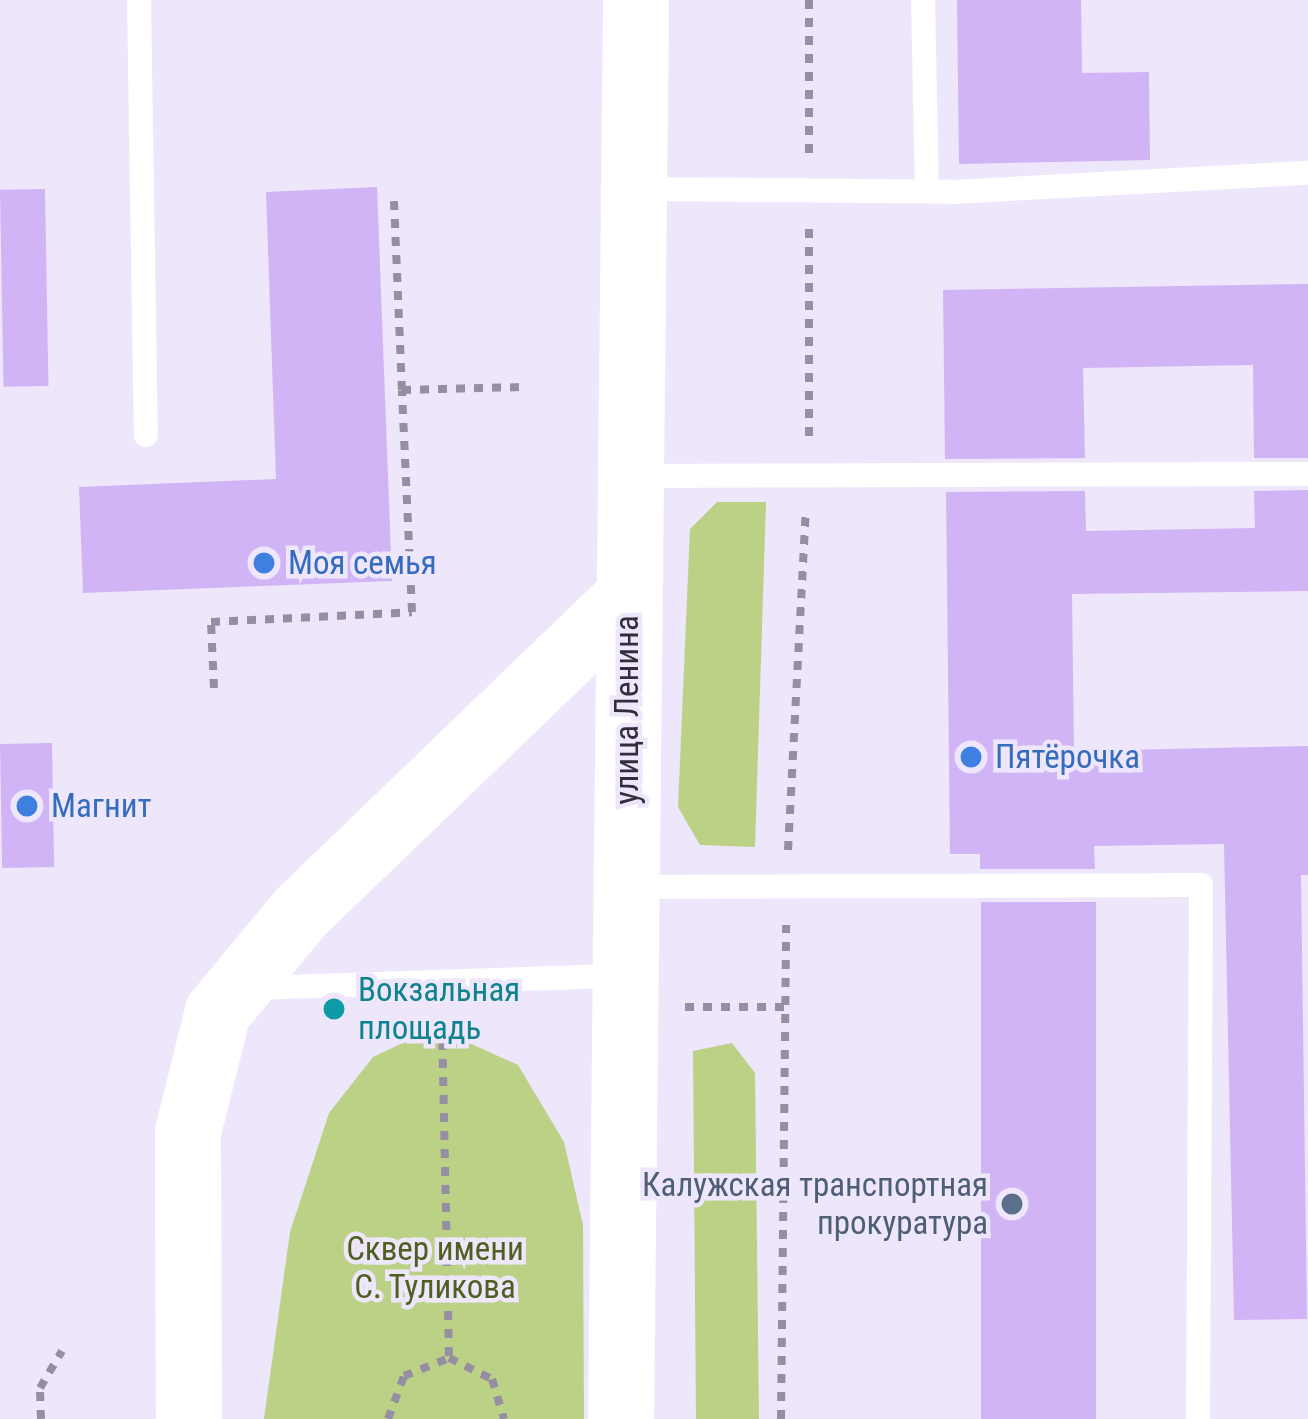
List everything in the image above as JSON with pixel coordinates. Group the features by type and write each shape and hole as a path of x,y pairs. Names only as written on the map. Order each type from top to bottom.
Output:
{"main road":[{"name":"улица Ленина","path":"621,1419 646,991 627,887 636,0"},
{"path":"189,1419 188,1132 218,1012 301,912 628,597"}],"lane":[{"path":"139,0 146,435"},
{"path":"922,0 927,191"},
{"path":"633,189 927,191 1308,173"},
{"path":"629,476 1308,473"},
{"path":"627,887 1201,885 1198,1419"},
{"path":"239,988 646,991"}],"path":[{"path":"781,1419 787,883 808,476 809,0"},
{"path":"214,688 211,622 412,612 394,201"},
{"path":"402,389 523,386"},
{"path":"646,991 785,1006"},
{"path":"442,1011 449,1358"},
{"path":"41,1419 40,1388 62,1351"},
{"path":"388,1419 404,1376 449,1358 492,1379 504,1419"}],"green space":[{"path":"717,502 766,502 755,847 700,845 678,807 690,529"},
{"name":"Сквер имени С. Туликова","path":"454,1036 518,1065 564,1142 583,1225 584,1419 264,1419 290,1232 329,1113 373,1057 409,1040"},
{"path":"732,1043 755,1073 759,1419 696,1419 693,1051"}],"building":[{"path":"957,0 1081,0 1082,73 1149,72 1150,160 959,164"},
{"path":"377,187 392,581 83,593 79,487 276,479 266,192"},
{"path":"45,189 48,386 3,387 0,190"},
{"path":"1308,284 1308,458 1254,458 1253,365 1083,368 1085,458 945,459 943,290"},
{"path":"1308,490 1308,591 1072,594 1074,751 1308,746 1308,875 1301,875 1307,1319 1234,1320 1224,844 1094,846 1095,869 980,869 980,854 950,854 946,492 1085,491 1086,531 1255,528 1254,491"},
{"name":"Магнит","path":"52,743 54,867 2,868 0,744"},
{"path":"981,902 1096,902 1096,1419 981,1419"}],"place":[{"name":"Моя семья","path":"264,563"},
{"name":"Пятёрочка","path":"971,757"},
{"name":"Магнит","path":"27,806"},
{"name":"Вокзальная площадь","path":"334,1009"},
{"name":"Калужская транспортная прокуратура","path":"1012,1204"}]}
